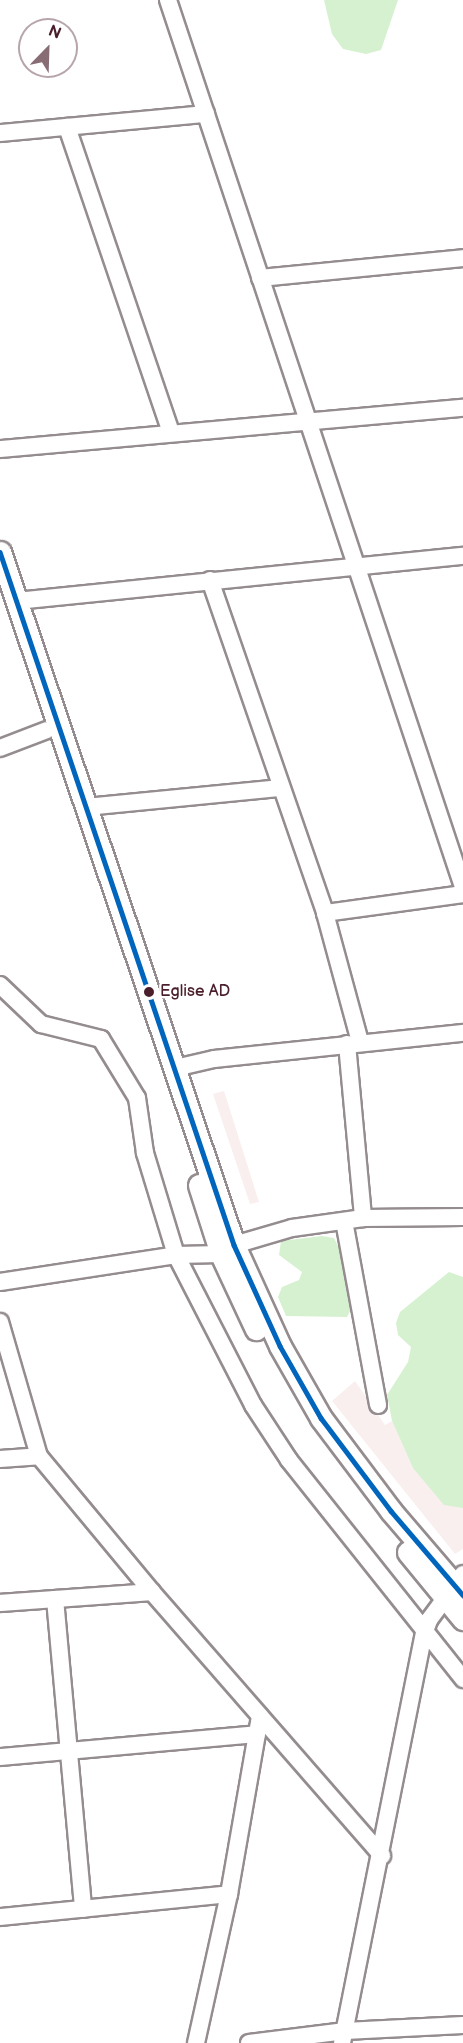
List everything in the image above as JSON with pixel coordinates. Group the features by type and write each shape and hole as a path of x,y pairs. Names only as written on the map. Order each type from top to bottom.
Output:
{"street":[{"path":"168,0 463,886"},
{"path":"0,133 206,114"},
{"path":"68,127 171,433"},
{"path":"260,278 463,258"},
{"path":"0,449 463,408"},
{"path":"0,552 175,1068 227,1250"},
{"path":"17,601 463,556"},
{"path":"210,580 326,913 353,1043 363,1218"},
{"path":"0,588 227,1250 274,1365 310,1427 457,1588 463,1619"},
{"path":"0,748 47,730"},
{"path":"86,807 281,788"},
{"path":"326,913 463,894"},
{"path":"0,985 41,1024 100,1039 137,1098 145,1153 176,1256 253,1405 288,1460 424,1634 463,1679"},
{"path":"175,1068 214,1059 463,1033"},
{"path":"0,1282 227,1250 292,1228 363,1218 463,1217"},
{"path":"344,1221 378,1405"},
{"path":"0,1322 39,1456 259,1726 382,1856"},
{"path":"0,1459 39,1456"},
{"path":"344,2037 382,1856 424,1634 457,1588"},
{"path":"0,1603 152,1592"},
{"path":"55,1599 82,1910"},
{"path":"0,1757 67,1751 259,1726"},
{"path":"196,2043 229,1894 259,1726"},
{"path":"0,1917 229,1894"},
{"path":"249,2043 344,2037 463,2025"}],"shaded area":[{"path":"224,1091 259,1202 250,1204 213,1094"},
{"path":"355,1381 385,1425 392,1421 413,1468 463,1508 463,1549 455,1554 332,1401"}],"green space":[{"path":"324,0 398,0 381,50 366,54 343,49 332,34"},
{"path":"322,1236 334,1238 348,1266 352,1307 347,1317 286,1316 278,1297 282,1287 299,1280 302,1272 279,1255 281,1241"},
{"path":"449,1272 463,1277 463,1508 444,1505 413,1468 392,1421 387,1395 408,1362 411,1347 398,1335 396,1323 400,1312"}],"transit line":[{"path":"0,552 234,1245 280,1346 321,1418 391,1511 463,1595"}],"place":[{"name":"Eglise AD","path":"149,992"}]}
